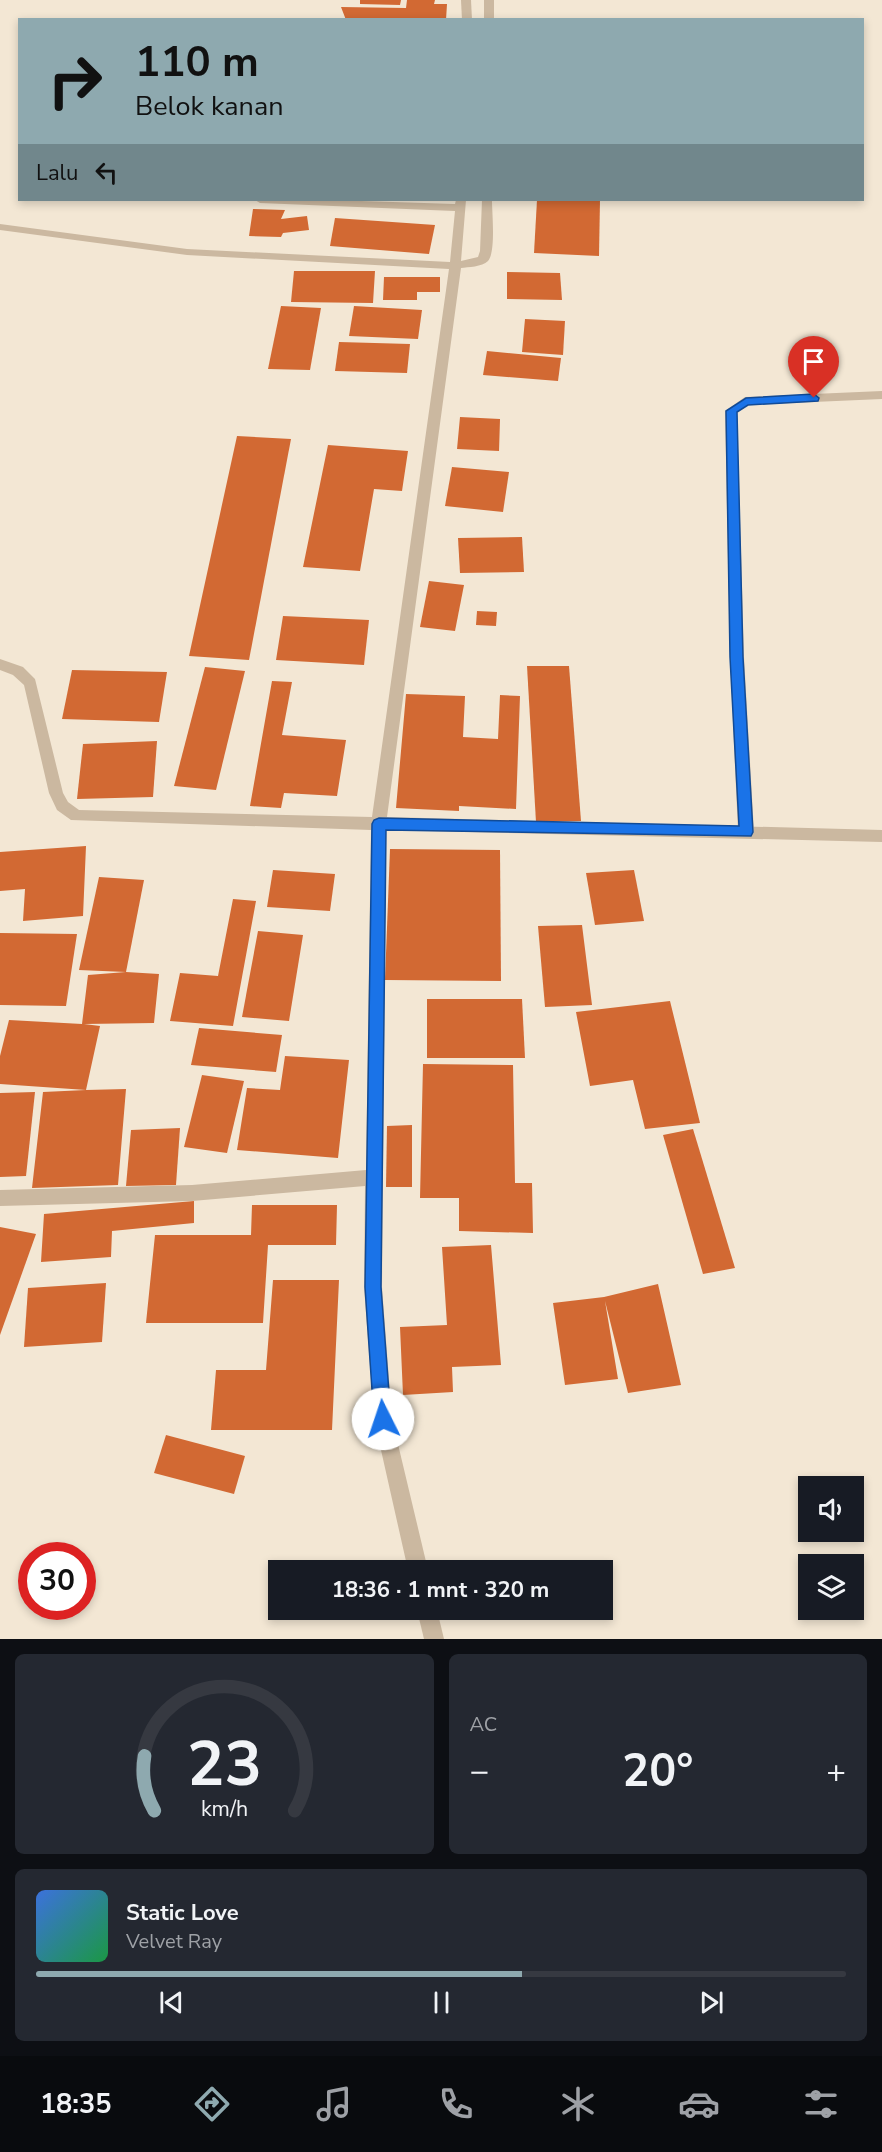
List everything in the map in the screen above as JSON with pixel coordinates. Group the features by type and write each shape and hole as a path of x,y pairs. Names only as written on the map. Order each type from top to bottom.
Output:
{"street":[{"path":"466,0 467,18"},
{"path":"489,0 489,18"},
{"path":"310,201 460,204 452,300 434,410 379,828 378,852 373,1287 383,1419 416,1560"},
{"path":"0,227 188,252 454,266 483,259 486,251 487,201"},
{"path":"746,832 736,657 731,411 746,401 882,395"},
{"path":"0,664 18,671 30,683 56,793 62,806 76,816 379,828 746,832 882,836"},
{"path":"0,1198 192,1193 376,1177"},
{"path":"429,1620 434,1639"}],"building":[{"path":"360,0 401,0 400,5 360,4"},
{"path":"407,0 435,0 434,4 447,4 446,18 345,18 341,7 406,8"},
{"path":"537,201 600,201 599,256 534,253"},
{"path":"253,209 285,210 281,219 307,216 309,230 283,233 281,237 249,236"},
{"path":"335,218 435,225 429,254 330,246"},
{"path":"294,271 375,271 373,303 291,302"},
{"path":"507,272 560,273 562,300 507,299"},
{"path":"384,277 440,277 440,292 417,292 417,300 383,300"},
{"path":"281,306 321,308 310,370 268,369"},
{"path":"354,306 422,310 418,339 349,336"},
{"path":"525,319 565,321 563,355 522,352"},
{"path":"339,342 410,344 407,373 335,371"},
{"path":"487,351 561,358 558,381 483,375"},
{"path":"460,417 500,419 499,451 457,449"},
{"path":"237,436 291,439 249,660 189,656"},
{"path":"328,445 408,451 402,491 374,489 360,571 303,567"},
{"path":"452,467 509,472 503,512 445,506"},
{"path":"522,537 524,572 460,573 458,538"},
{"path":"429,581 464,585 455,631 420,627"},
{"path":"477,611 497,612 496,626 476,625"},
{"path":"283,616 369,620 364,665 276,660"},
{"path":"527,666 569,666 581,821 536,822"},
{"path":"205,667 245,671 216,790 174,786"},
{"path":"72,670 167,672 159,722 62,719"},
{"path":"272,681 292,682 282,735 346,740 337,796 284,793 281,808 250,806"},
{"path":"406,694 465,696 463,737 498,739 500,695 520,696 516,809 459,806 459,811 396,808"},
{"path":"157,741 153,797 77,799 83,744"},
{"path":"86,846 83,916 23,921 25,889 0,891 0,852"},
{"path":"390,849 500,850 501,981 385,980"},
{"path":"273,870 335,874 330,911 267,907"},
{"path":"634,870 644,921 595,925 586,873"},
{"path":"99,877 144,880 126,972 79,970"},
{"path":"233,899 256,901 233,1026 170,1021 180,973 218,976"},
{"path":"582,925 592,1005 545,1007 538,926"},
{"path":"258,931 303,935 289,1021 242,1017"},
{"path":"0,933 77,934 66,1006 0,1005"},
{"path":"126,972 159,974 154,1023 84,1024 100,1026 86,1090 0,1084 0,1056 9,1020 82,1024 88,975"},
{"path":"427,999 522,999 525,1058 427,1058"},
{"path":"670,1001 700,1123 645,1129 633,1080 590,1086 576,1012"},
{"path":"199,1028 282,1035 276,1072 191,1065"},
{"path":"285,1056 349,1060 338,1158 237,1150 247,1088 280,1090"},
{"path":"423,1064 513,1065 515,1183 532,1183 533,1233 459,1231 459,1198 420,1198"},
{"path":"202,1075 244,1081 227,1153 184,1147"},
{"path":"126,1089 118,1185 32,1188 43,1092"},
{"path":"35,1092 26,1176 0,1177 0,1093"},
{"path":"412,1125 412,1187 386,1187 387,1126"},
{"path":"180,1128 176,1185 126,1186 131,1130"},
{"path":"693,1129 735,1268 703,1274 663,1135"},
{"path":"194,1201 194,1223 112,1231 111,1257 41,1262 44,1214"},
{"path":"252,1205 337,1205 336,1245 268,1245 263,1323 146,1323 155,1235 251,1235"},
{"path":"0,1227 36,1234 0,1335"},
{"path":"491,1245 501,1365 452,1367 453,1392 403,1395 400,1327 447,1325 442,1247"},
{"path":"273,1280 339,1280 332,1430 211,1430 216,1370 266,1370"},
{"path":"106,1283 102,1342 24,1347 28,1288"},
{"path":"658,1284 681,1385 628,1393 605,1301 618,1379 565,1385 553,1303 604,1297"},
{"path":"166,1435 245,1456 234,1494 154,1473"}],"route":[{"path":"383,1419 373,1287 379,824 746,832 736,657 731,411 746,401 814,398"}]}
